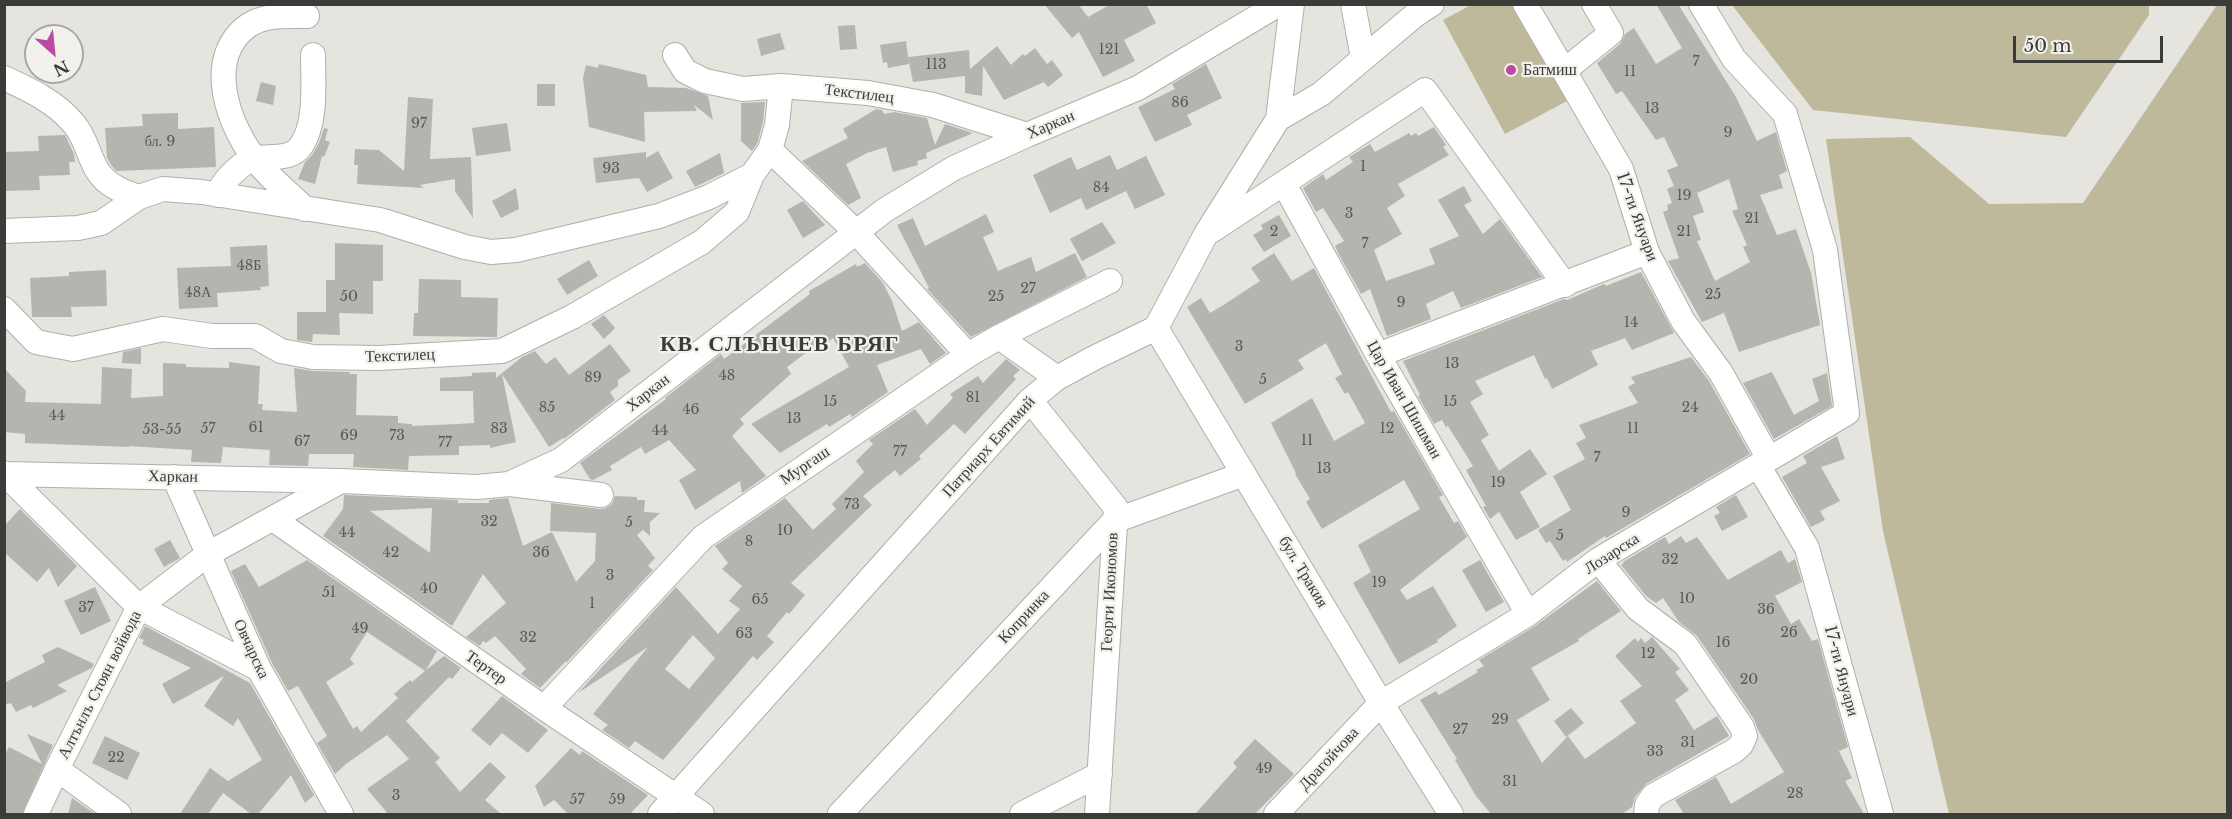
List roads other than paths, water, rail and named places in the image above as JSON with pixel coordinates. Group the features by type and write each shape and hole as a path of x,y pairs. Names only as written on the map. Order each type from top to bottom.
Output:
{"street":[{"name":"Харкан","path":"5,473 341,481 477,487 509,484 561,460 885,210 954,168 1138,88 1278,4"},
{"path":"1156,328 1206,234 1278,119 1292,4"},
{"path":"1353,4 1363,58"},
{"path":"1278,119 1321,94 1415,15 1432,4"},
{"name":"17-ти Януари","path":"1525,4 1621,169 1647,252 1683,321 1721,373 1807,548 1881,814"},
{"path":"1564,71 1611,33 1594,4"},
{"name":"Лозарска","path":"1381,703 1528,614 1598,560 1847,413 1825,250 1785,114 1734,58 1701,4"},
{"path":"305,209 254,158 231,114 222,87 224,63 233,41 250,25 272,16 307,16"},
{"path":"218,195 221,186 254,158 290,156 300,147 307,133 313,108 313,55"},
{"path":"675,55 685,71 705,81 743,89 781,86"},
{"path":"4,78 36,93 63,112 85,139 96,169 107,182 121,191 139,197"},
{"name":"Текстилец","path":"4,309 36,342 73,349 163,329 212,336 255,336 281,351 313,357 379,358 502,351 573,317 702,242 737,212 752,175 770,150 777,125 781,86 868,93 933,105 1027,135"},
{"path":"1206,234 1425,90 1565,285"},
{"path":"770,150 856,232 968,355"},
{"name":"Текстилец","path":"4,231 78,228 100,223 139,197 163,189 218,195 380,220 465,247 491,252 516,250 659,216 709,197 752,175"},
{"name":"Цар Иван Шишман","path":"1284,184 1378,355 1528,614"},
{"path":"1378,355 1647,252"},
{"name":"Мургаш","path":"544,708 703,537 968,355 1110,281"},
{"name":"Патриарх Евтимий","path":"668,806 1030,400 1057,378 1156,328"},
{"name":"бул. Тракия","path":"1156,328 1381,703 1451,814"},
{"path":"999,337 1057,378"},
{"name":"Георги Икономов","path":"1030,400 1116,508 1113,521 1097,814"},
{"name":"Харкан","path":"5,473 139,607 259,669"},
{"name":"Копринка","path":"840,814 1113,521 1244,474"},
{"name":"Овчарска","path":"174,477 259,669 341,814"},
{"name":"Алтънлъ Стоян войвода","path":"36,814 139,607 208,554 341,481"},
{"path":"509,484 601,495"},
{"name":"Тертер","path":"273,519 544,708 668,806 702,814"},
{"path":"1598,560 1638,609 1685,644 1742,727 1745,736 1741,745 1734,751 1653,796 1647,805 1646,814"},
{"name":"Драгойчова","path":"1276,814 1381,703"},
{"path":"57,769 119,814"},
{"path":"1022,814 1100,774"}],"place":[{"name":"Батмиш","path":"1511,70"}],"district":[{"name":"КВ. СЛЪНЧЕВ БРЯГ","path":"780,345"}]}
